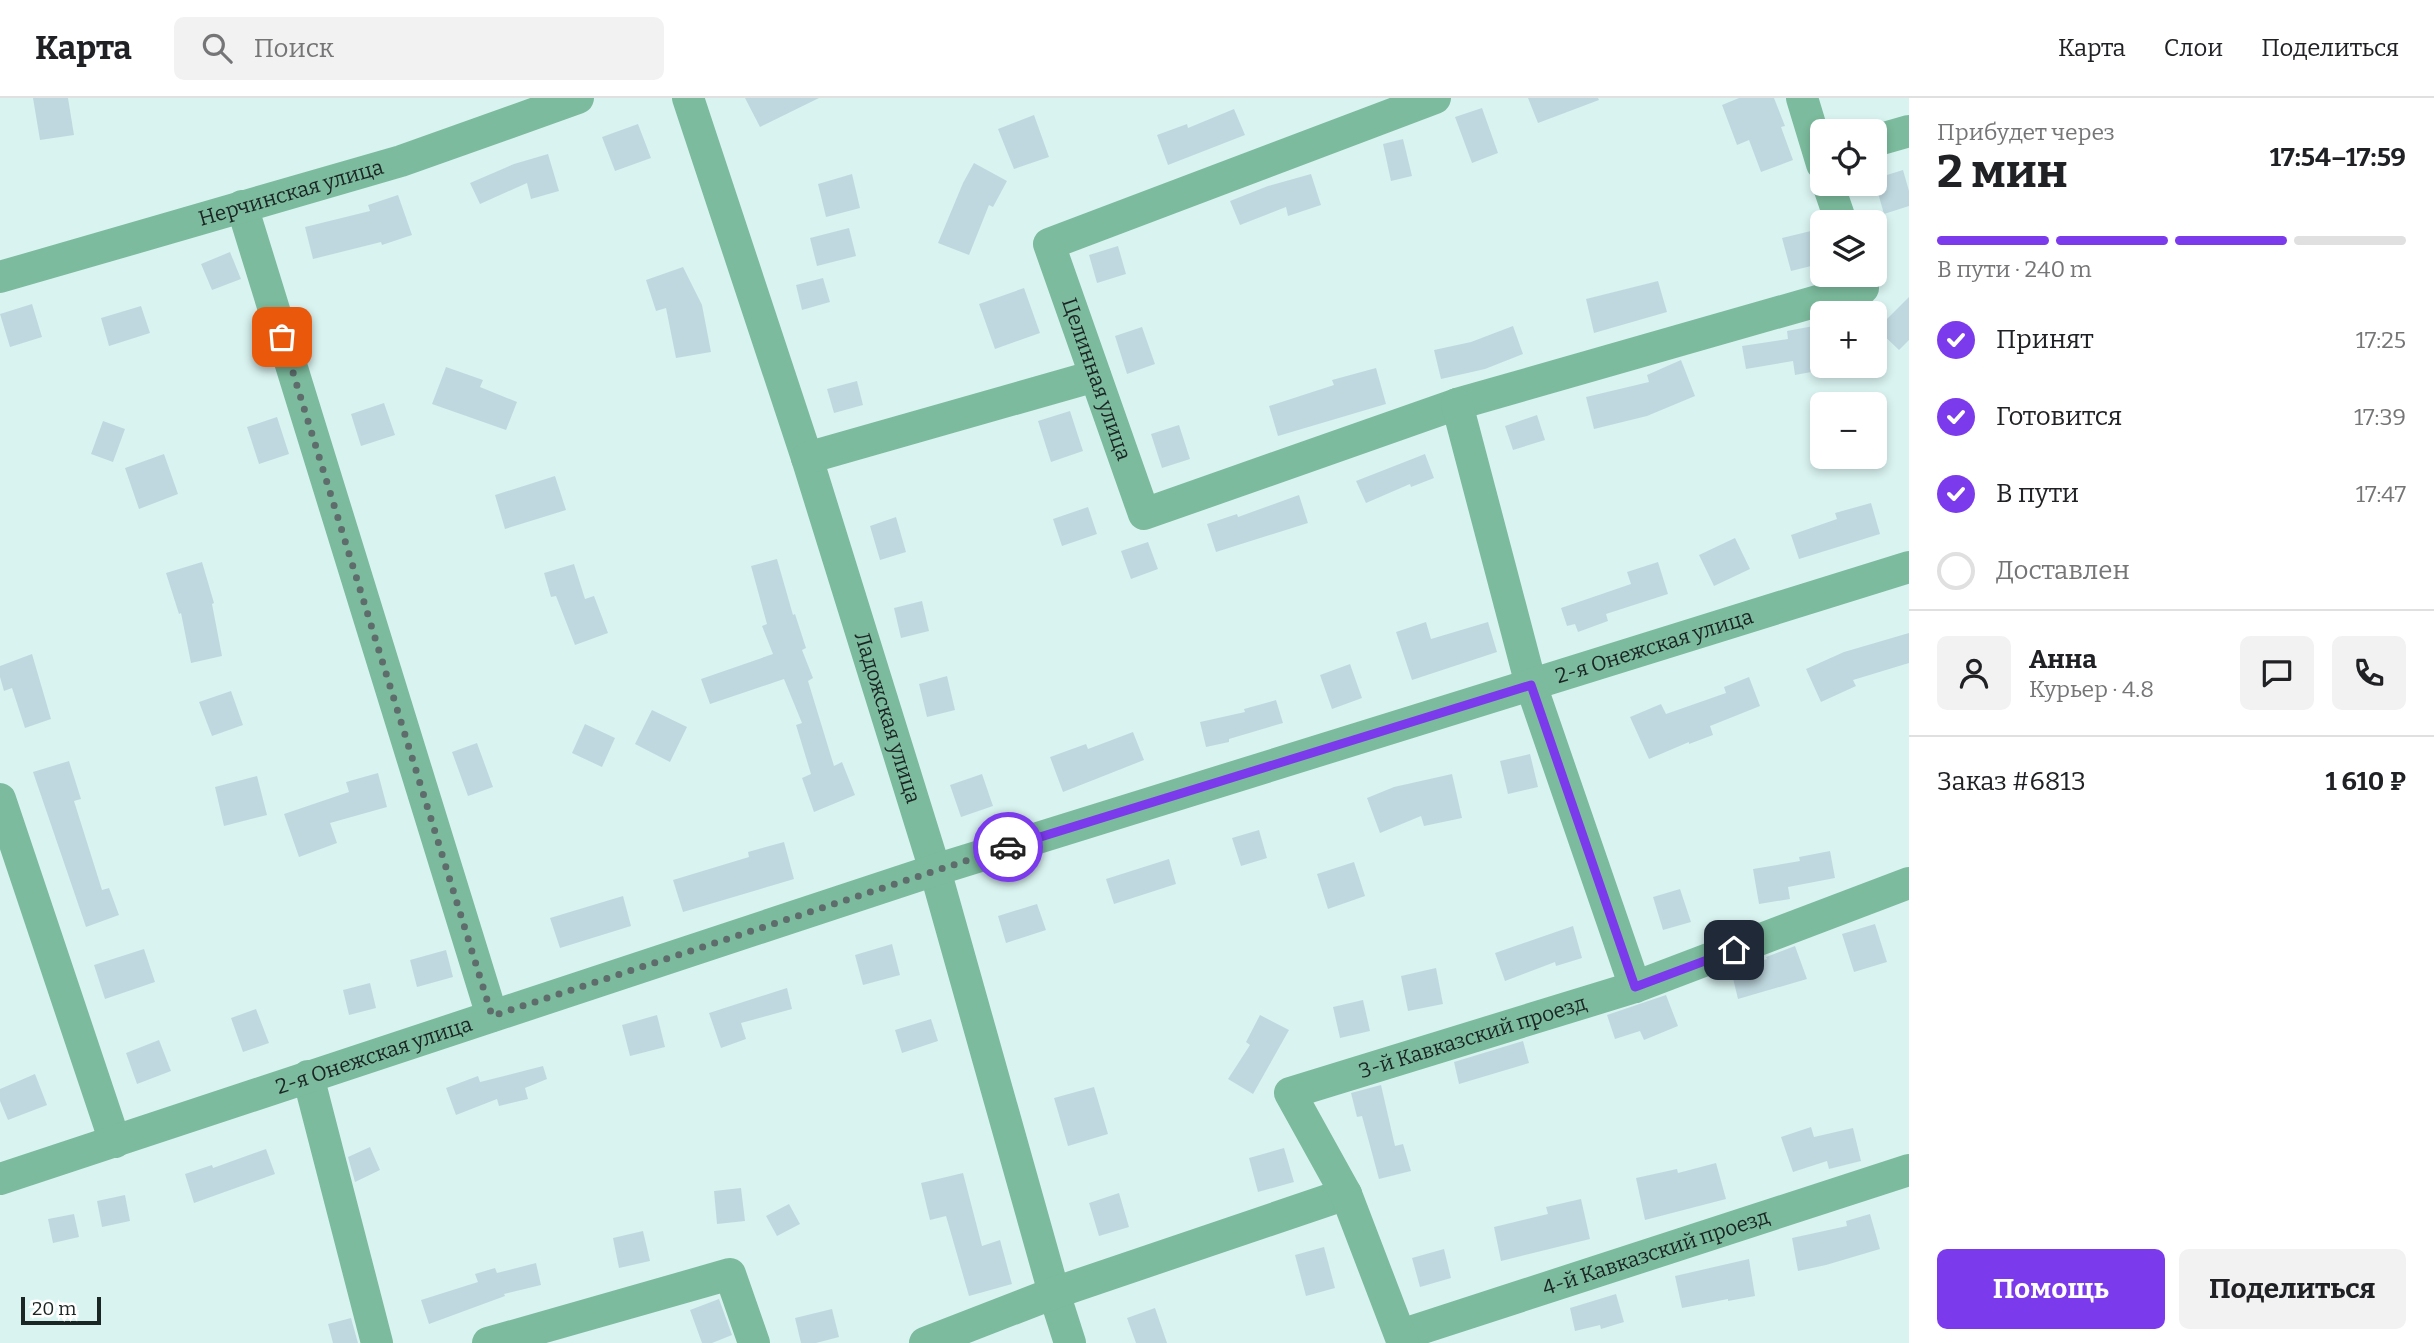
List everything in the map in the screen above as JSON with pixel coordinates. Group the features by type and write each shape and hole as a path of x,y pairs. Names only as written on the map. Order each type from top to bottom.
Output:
{"street":[{"name":"Нерчинская улица","path":"0,277 401,161 578,98"},
{"name":"Ладожская улица","path":"688,98 807,458 935,870 1070,1343"},
{"name":"Целинная улица","path":"1435,98 1049,244 1144,514 1457,404"},
{"path":"1802,98 1810,124"},
{"path":"1887,137 1909,131"},
{"path":"242,206 492,1016"},
{"path":"1635,987 1531,685 1457,404 1863,287"},
{"path":"807,458 1095,376"},
{"name":"2-я Онежская улица","path":"0,1179 935,870 1909,567"},
{"path":"0,799 9,857 115,1142"},
{"name":"3-й Кавказский проезд","path":"1402,1339 1346,1194 1290,1093 1635,987 1909,883"},
{"path":"308,1076 377,1343"},
{"name":"4-й Кавказский проезд","path":"1402,1339 1909,1170"},
{"path":"925,1343 1054,1293 1346,1194"},
{"path":"488,1343 730,1274 754,1343"}],"building":[{"path":"33,98 68,98 74,135 40,140"},
{"path":"745,98 819,98 760,127"},
{"path":"1528,98 1598,98 1599,100 1538,123"},
{"path":"1739,98 1774,98 1785,126 1781,127 1793,160 1761,172 1749,140 1737,145 1722,105"},
{"path":"1482,108 1498,153 1472,163 1455,117"},
{"path":"1234,109 1245,135 1168,165 1157,135 1187,124 1188,128"},
{"path":"1034,115 1049,157 1014,169 998,129"},
{"path":"638,124 651,158 615,171 602,137"},
{"path":"1403,139 1412,176 1391,181 1383,144"},
{"path":"548,154 559,191 531,199 527,183 480,204 470,183 514,164"},
{"path":"974,163 1007,181 993,207 989,205 969,255 938,243"},
{"path":"1903,170 1909,191 1909,206 1887,213 1887,210 1883,210 1879,196 1887,196 1887,175"},
{"path":"852,174 860,208 826,217 818,184"},
{"path":"1311,174 1321,205 1288,216 1286,207 1240,225 1230,201 1268,186"},
{"path":"398,195 412,235 382,245 381,242 313,259 305,227 370,211 368,205"},
{"path":"849,228 856,256 817,266 810,238"},
{"path":"1810,231 1810,266 1791,271 1782,238"},
{"path":"1118,246 1126,274 1097,283 1089,255"},
{"path":"230,252 241,279 212,290 201,264"},
{"path":"683,267 702,305 711,352 676,358 666,308 656,311 646,280"},
{"path":"823,278 830,302 802,310 796,285"},
{"path":"1658,281 1667,312 1594,333 1586,299"},
{"path":"1024,288 1040,333 995,349 979,304"},
{"path":"1909,297 1909,340 1899,350 1887,339 1887,319"},
{"path":"32,304 42,337 10,347 0,314"},
{"path":"141,306 150,333 109,346 101,318"},
{"path":"1513,326 1523,354 1485,369 1441,379 1434,350 1471,342"},
{"path":"1142,327 1155,364 1127,374 1115,336"},
{"path":"1810,327 1810,372 1795,375 1793,361 1746,369 1742,346 1788,339 1787,331"},
{"path":"1681,360 1695,396 1647,416 1594,429 1586,397 1649,382 1647,375"},
{"path":"446,367 483,380 480,387 517,402 506,430 432,404"},
{"path":"1376,368 1386,404 1278,436 1269,406 1334,385 1332,380"},
{"path":"857,381 863,405 834,413 827,389"},
{"path":"384,403 395,435 361,446 351,414"},
{"path":"1070,411 1083,451 1051,462 1038,421"},
{"path":"1537,415 1545,440 1513,450 1505,426"},
{"path":"277,417 289,454 259,464 247,427"},
{"path":"103,421 125,429 113,462 91,454"},
{"path":"1179,425 1190,459 1162,468 1151,434"},
{"path":"164,454 178,494 139,509 125,468"},
{"path":"1425,454 1434,478 1411,487 1410,484 1366,503 1356,481"},
{"path":"555,476 566,510 505,529 495,495"},
{"path":"1299,495 1308,523 1216,552 1207,524 1237,514 1238,517"},
{"path":"1871,503 1880,534 1799,559 1791,535 1837,519 1835,513"},
{"path":"1088,507 1097,534 1062,546 1053,519"},
{"path":"896,517 906,552 880,560 870,526"},
{"path":"1735,538 1750,569 1714,586 1699,555"},
{"path":"1148,542 1158,569 1131,579 1121,551"},
{"path":"777,559 793,615 795,614 806,648 802,650 813,678 808,681 834,766 842,762 855,795 814,812 802,778 811,774 796,725 802,723 784,679 710,704 701,679 773,654 762,626 767,624 751,566"},
{"path":"202,562 214,603 212,604 222,656 191,663 181,613 179,614 166,573"},
{"path":"1658,562 1668,594 1606,614 1608,621 1578,632 1575,624 1567,626 1561,608 1631,584 1627,572"},
{"path":"574,564 585,599 594,596 608,633 575,645 556,596 551,597 544,573"},
{"path":"922,601 929,631 901,638 894,608"},
{"path":"1426,622 1431,639 1488,622 1497,652 1412,680 1396,632"},
{"path":"1909,633 1909,663 1853,680 1856,686 1821,702 1806,669 1844,652"},
{"path":"32,654 51,719 25,728 12,688 4,691 0,666"},
{"path":"1350,664 1362,698 1332,709 1320,675"},
{"path":"947,676 955,710 927,717 919,684"},
{"path":"1749,677 1760,706 1710,726 1713,735 1649,759 1630,717 1661,704 1666,714 1726,693 1724,687"},
{"path":"231,691 243,725 212,736 199,702"},
{"path":"1276,700 1283,723 1206,747 1200,722 1245,712 1244,709"},
{"path":"652,710 687,727 670,762 635,744"},
{"path":"585,724 615,738 602,767 572,753"},
{"path":"1133,732 1144,760 1063,792 1050,757 1086,744 1088,749"},
{"path":"477,743 493,787 468,796 452,752"},
{"path":"1530,754 1538,787 1508,794 1500,761"},
{"path":"69,761 81,799 74,801 102,890 109,888 119,915 86,927 33,772"},
{"path":"378,773 387,807 330,823 337,843 299,857 284,814 349,792 346,782"},
{"path":"982,774 993,806 961,817 950,785"},
{"path":"1452,774 1462,818 1424,826 1421,816 1380,833 1367,798 1394,787"},
{"path":"257,776 267,815 224,826 215,787"},
{"path":"1259,830 1267,858 1241,866 1232,838"},
{"path":"784,842 794,879 683,912 673,880 749,857 748,852"},
{"path":"1830,851 1835,878 1788,887 1790,899 1759,904 1753,869 1800,861 1799,857"},
{"path":"1169,859 1176,884 1114,904 1106,879"},
{"path":"1354,862 1365,896 1328,909 1317,874"},
{"path":"1680,889 1691,922 1663,930 1653,897"},
{"path":"623,896 631,926 560,948 550,918"},
{"path":"1037,904 1046,930 1006,943 998,916"},
{"path":"1875,924 1887,962 1854,972 1842,934"},
{"path":"1573,926 1582,958 1556,966 1555,962 1505,981 1495,953"},
{"path":"892,944 900,975 863,985 855,955"},
{"path":"1795,946 1807,979 1738,999 1731,970 1767,959 1766,957"},
{"path":"144,949 155,982 105,999 94,965"},
{"path":"446,950 453,977 417,987 410,960"},
{"path":"1436,968 1443,1004 1408,1011 1401,976"},
{"path":"370,983 376,1008 349,1015 343,990"},
{"path":"787,988 792,1009 741,1023 746,1039 721,1048 709,1013"},
{"path":"1666,995 1678,1026 1644,1040 1640,1031 1615,1039 1607,1015"},
{"path":"1363,1000 1370,1031 1340,1038 1333,1007"},
{"path":"256,1009 269,1043 243,1052 231,1018"},
{"path":"657,1015 665,1047 630,1056 622,1025"},
{"path":"1260,1015 1289,1030 1253,1094 1228,1079 1250,1045 1246,1042"},
{"path":"931,1019 938,1041 902,1053 895,1030"},
{"path":"159,1040 171,1071 137,1084 126,1053"},
{"path":"1523,1041 1529,1063 1459,1084 1454,1062"},
{"path":"543,1066 547,1079 525,1088 528,1099 499,1106 497,1099 456,1115 446,1088 478,1076 480,1082"},
{"path":"35,1074 47,1105 8,1120 0,1101 0,1089"},
{"path":"1381,1085 1395,1146 1403,1144 1411,1171 1379,1179 1362,1116 1357,1117 1351,1093"},
{"path":"1094,1087 1108,1134 1068,1146 1054,1098"},
{"path":"1811,1127 1814,1137 1853,1128 1861,1161 1829,1169 1827,1161 1793,1172 1781,1137"},
{"path":"370,1147 380,1170 355,1182 348,1157"},
{"path":"1284,1148 1294,1182 1258,1192 1249,1158"},
{"path":"266,1149 275,1174 194,1203 185,1174 212,1165 213,1168"},
{"path":"1716,1163 1726,1199 1645,1220 1636,1178 1677,1169 1678,1173"},
{"path":"963,1173 982,1246 1000,1240 1012,1284 969,1296 946,1216 930,1220 921,1183"},
{"path":"741,1188 745,1221 717,1224 714,1191"},
{"path":"1119,1193 1129,1227 1099,1236 1089,1203"},
{"path":"125,1195 130,1221 102,1227 97,1201"},
{"path":"1581,1199 1590,1239 1501,1261 1494,1227 1548,1214 1546,1207"},
{"path":"789,1204 800,1224 777,1236 766,1216"},
{"path":"74,1214 79,1237 53,1243 48,1219"},
{"path":"1870,1214 1880,1249 1798,1271 1792,1238 1847,1226 1846,1221"},
{"path":"643,1231 650,1261 619,1268 613,1238"},
{"path":"1324,1247 1335,1288 1306,1296 1295,1255"},
{"path":"1444,1249 1451,1278 1420,1287 1412,1258"},
{"path":"1749,1259 1755,1296 1682,1308 1675,1276"},
{"path":"536,1263 541,1285 504,1294 505,1296 429,1324 421,1300 478,1282 475,1274 495,1268 497,1273"},
{"path":"1616,1294 1624,1322 1601,1329 1600,1325 1575,1331 1570,1308"},
{"path":"719,1299 732,1335 712,1343 702,1343 690,1310"},
{"path":"1155,1308 1167,1343 1136,1343 1127,1318"},
{"path":"832,1309 839,1337 816,1343 801,1343 795,1318"},
{"path":"351,1318 358,1343 333,1343 328,1324"}],"way so far":[{"path":"282,337 492,1016 1008,847"}],"route":[{"path":"1008,847 1531,685 1635,987 1734,950"}]}
